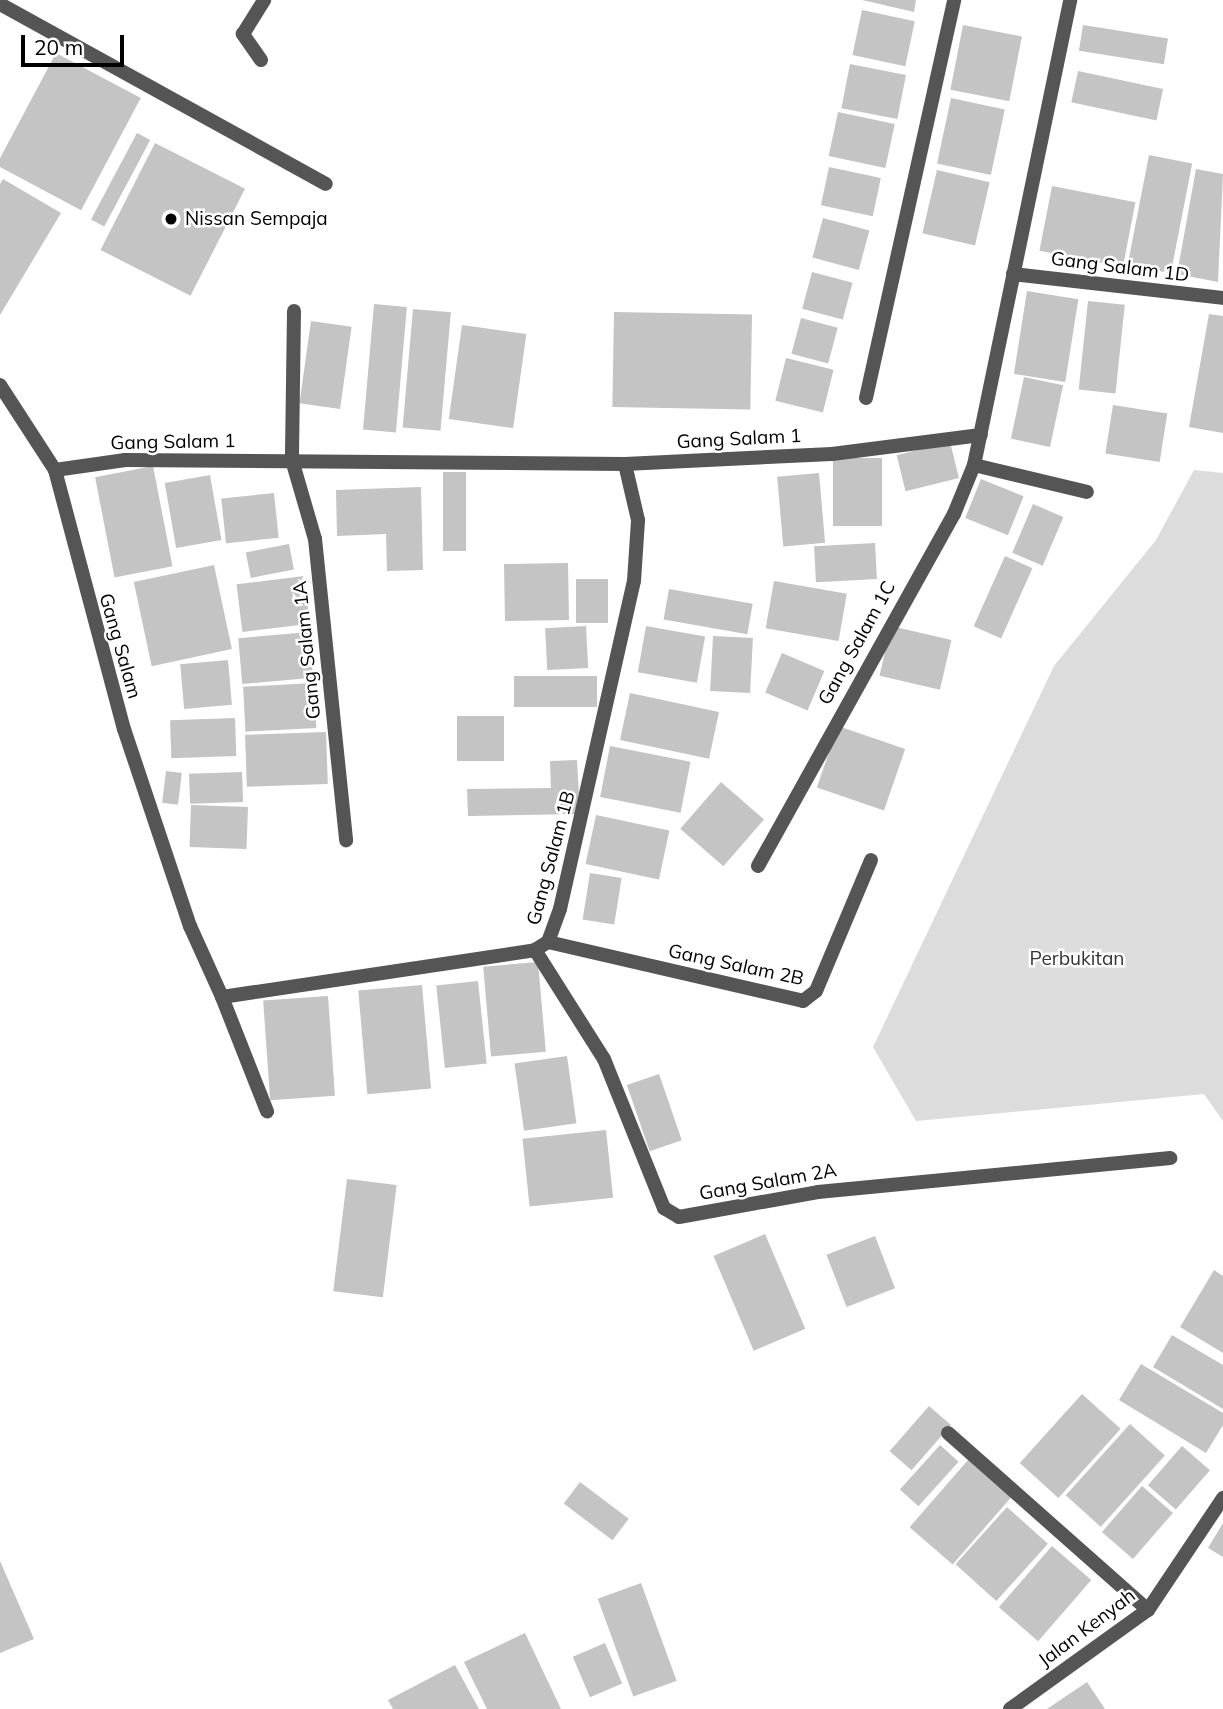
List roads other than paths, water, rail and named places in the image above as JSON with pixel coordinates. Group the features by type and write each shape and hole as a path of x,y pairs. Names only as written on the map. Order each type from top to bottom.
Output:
{"street":[{"path":"261,60 243,34 264,0"},
{"path":"866,398 954,0"},
{"path":"981,435 1070,0"},
{"path":"0,4 326,184"},
{"name":"Gang Salam 1D","path":"1013,275 1223,299"},
{"name":"Gang Salam 1A","path":"294,311 292,460 315,539 346,840"},
{"name":"Gang Salam","path":"0,386 55,470 117,703 190,926 222,997"},
{"name":"Gang Salam 1","path":"55,470 125,460 625,464 832,454 981,435"},
{"name":"Gang Salam 1C","path":"758,866 954,514 974,465 981,435"},
{"name":"Gang Salam 1B","path":"222,997 541,946 603,732 635,573 638,520 625,464"},
{"path":"974,465 1087,492"},
{"name":"Gang Salam 2B","path":"541,946 803,1001 816,991 871,860"},
{"name":"Gang Salam 2A","path":"541,946 604,1059 664,1208 679,1217 818,1192 1170,1158"},
{"path":"222,997 267,1111"},
{"path":"948,1433 1148,1610"},
{"name":"Jalan Kenyah","path":"1010,1709 1148,1610 1223,1497"}],"place":[{"name":"Nissan Sempaja","path":"171,219"}],"park label":[{"name":"Perbukitan","path":"1077,959"}]}
